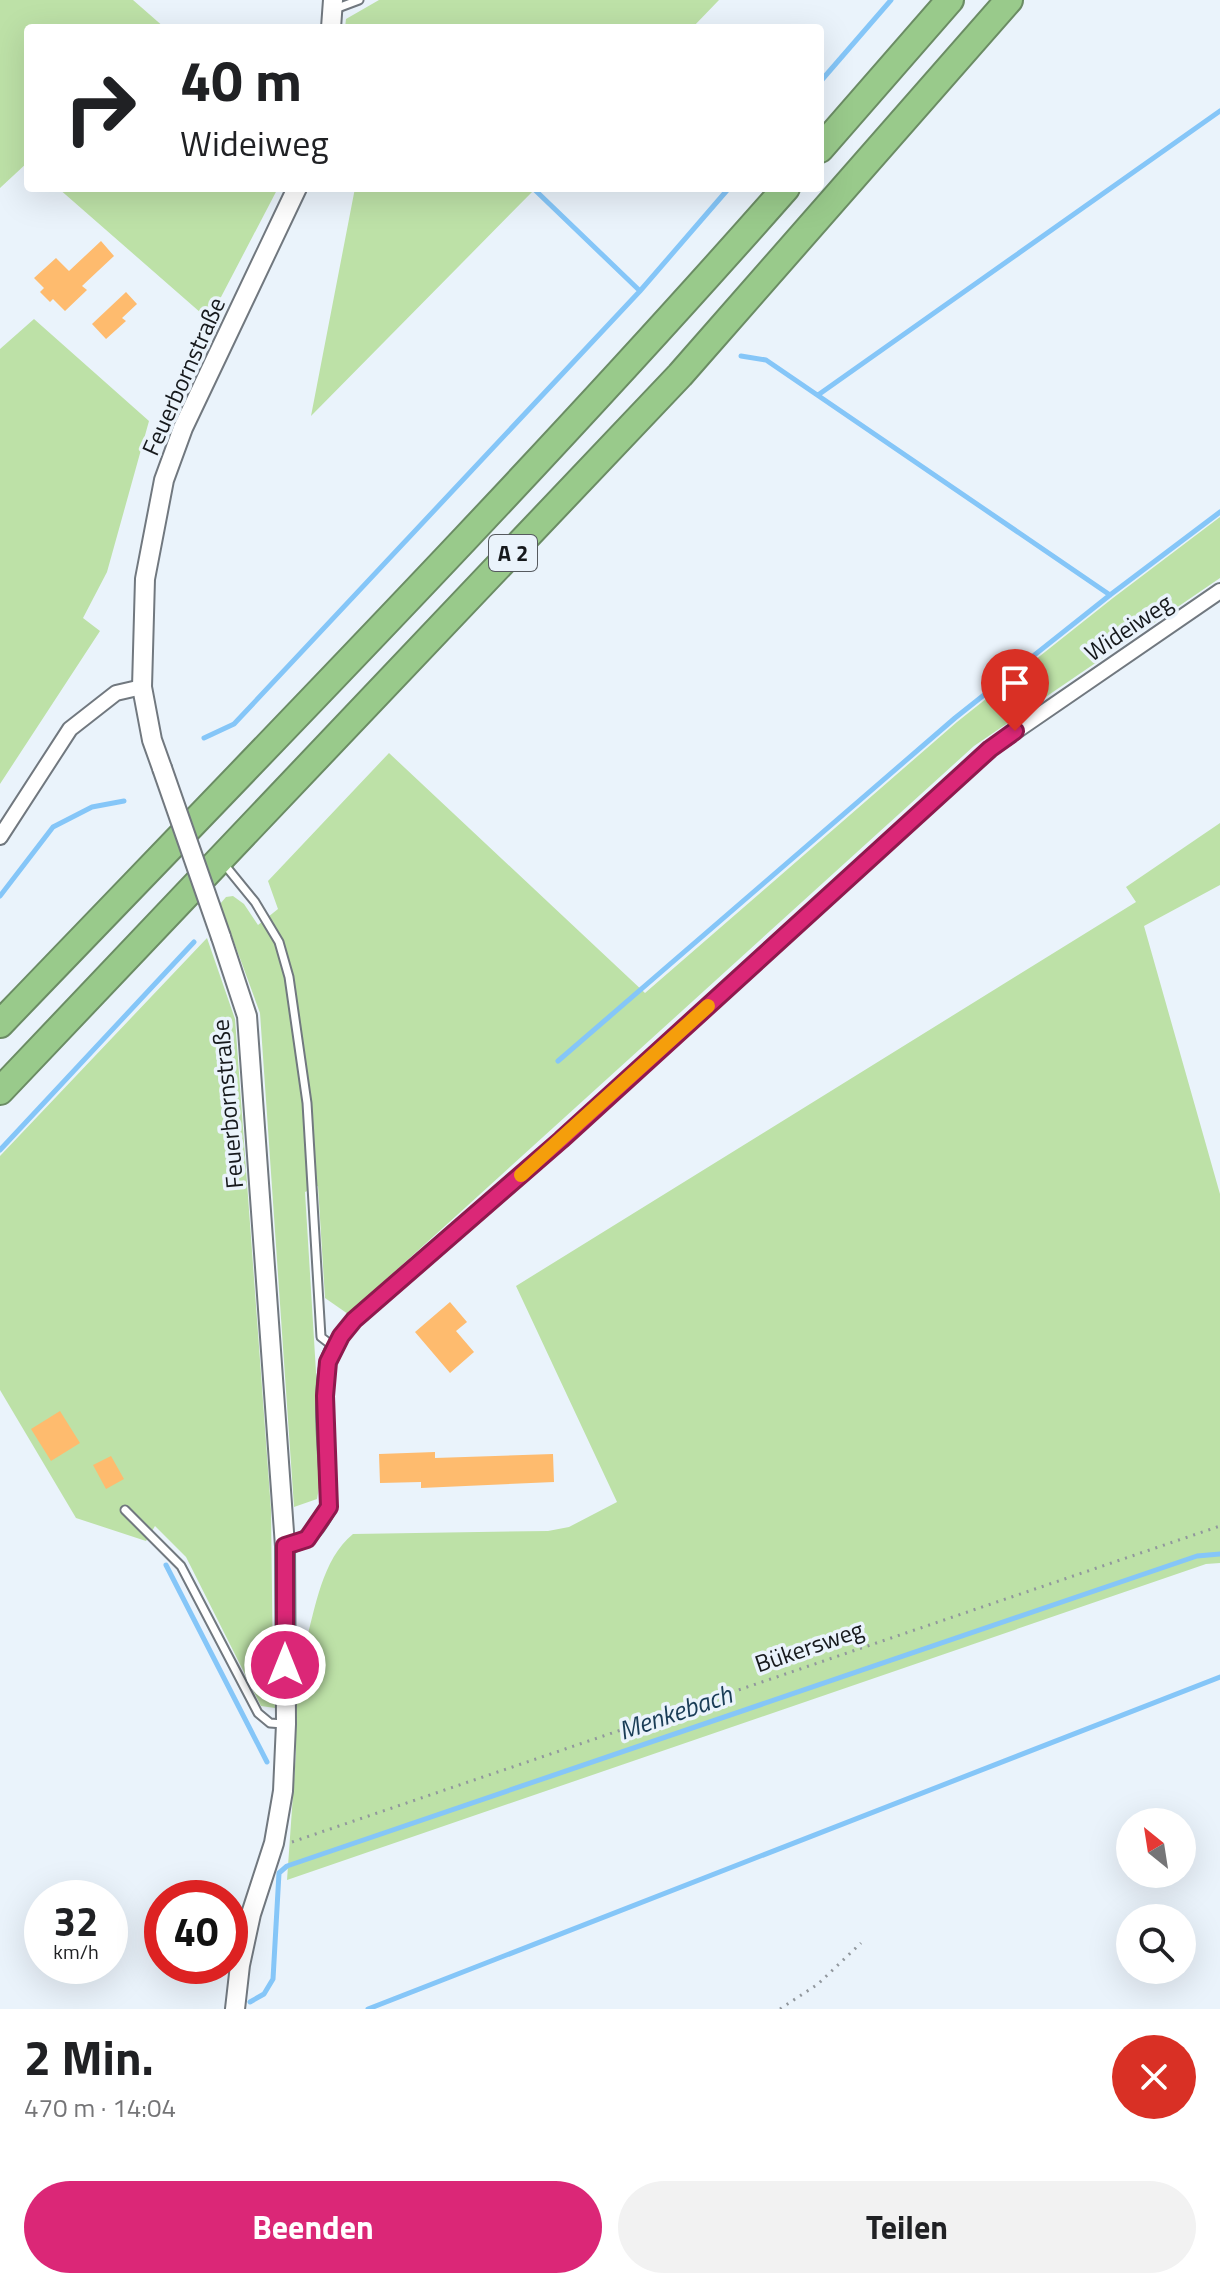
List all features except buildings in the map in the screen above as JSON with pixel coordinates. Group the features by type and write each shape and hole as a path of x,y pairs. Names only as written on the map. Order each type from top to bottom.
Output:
{"highway":[{"path":"824,144 950,0"},
{"name":"A 2","path":"0,1091 680,375 1009,0"},
{"name":"A 2","path":"0,1024 461,544 648,344 782,192"}],"street":[{"name":"Feuerbornstraße","path":"235,2009 251,1914 274,1843 283,1791 286,1724 285,1546 247,1016 152,740 142,687 144,593 164,480 183,428 295,192"},
{"name":"Wideiweg","path":"285,1546 307,1539 329,1507 325,1396 328,1362 334,1347 354,1320 573,1130 990,749 1220,591"},
{"path":"0,837 70,729 116,693 142,687"}],"lane":[{"path":"332,13 359,0"},
{"path":"221,860 255,902 279,942 289,977 307,1103 321,1337 334,1347"},
{"path":"125,1510 181,1566 258,1713 270,1723 286,1724"}],"path":[{"name":"Bükersweg","path":"274,1843 288,1843 1220,1526"},
{"path":"780,2009 818,1984 861,1943"}],"green space":[{"path":"0,0 133,0 160,24 24,24 24,166 0,188"},
{"path":"379,0 719,0 696,24 345,24 346,19"},
{"path":"63,192 276,192 209,320"},
{"path":"354,192 532,192 311,416"},
{"path":"34,319 149,421 107,572 83,618 100,631 0,784 0,349"},
{"path":"1220,517 1220,578 974,746 348,1314 325,1298 318,1186 305,1192 322,1470 317,1499 294,1507 260,1013 220,904 226,897 233,896 244,904 258,925 278,909 268,881 389,753 645,993 957,722"},
{"path":"1220,823 1220,885 1144,926 1220,1194 1220,1563 1206,1564 287,1880 296,1752 296,1647 305,1646 321,1586 342,1544 353,1534 548,1531 569,1527 617,1502 516,1286 1136,902 1126,887"},
{"path":"207,938 235,1019 271,1510 275,1708 261,1706 186,1557 155,1526 146,1541 76,1518 0,1390 0,1156"}],"waterway":[{"path":"824,77 891,0"},
{"path":"818,395 1220,111"},
{"path":"537,192 640,291"},
{"path":"204,738 234,724 640,291 726,192"},
{"path":"741,356 766,360 1110,595"},
{"path":"558,1061 955,718 1220,512"},
{"path":"0,896 53,827 92,807 124,801"},
{"path":"0,1150 194,942"},
{"name":"Menkebach","path":"250,2002 264,1994 273,1979 279,1873 287,1866 1197,1556 1220,1554"},
{"path":"166,1565 267,1762"},
{"path":"368,2009 1220,1677"}],"slow traffic":[{"path":"521,1175 708,1006"}],"route":[{"path":"285,1665 285,1546 307,1539 329,1507 325,1396 328,1362 341,1336 354,1320 561,1140 990,749 1015,731"}]}
